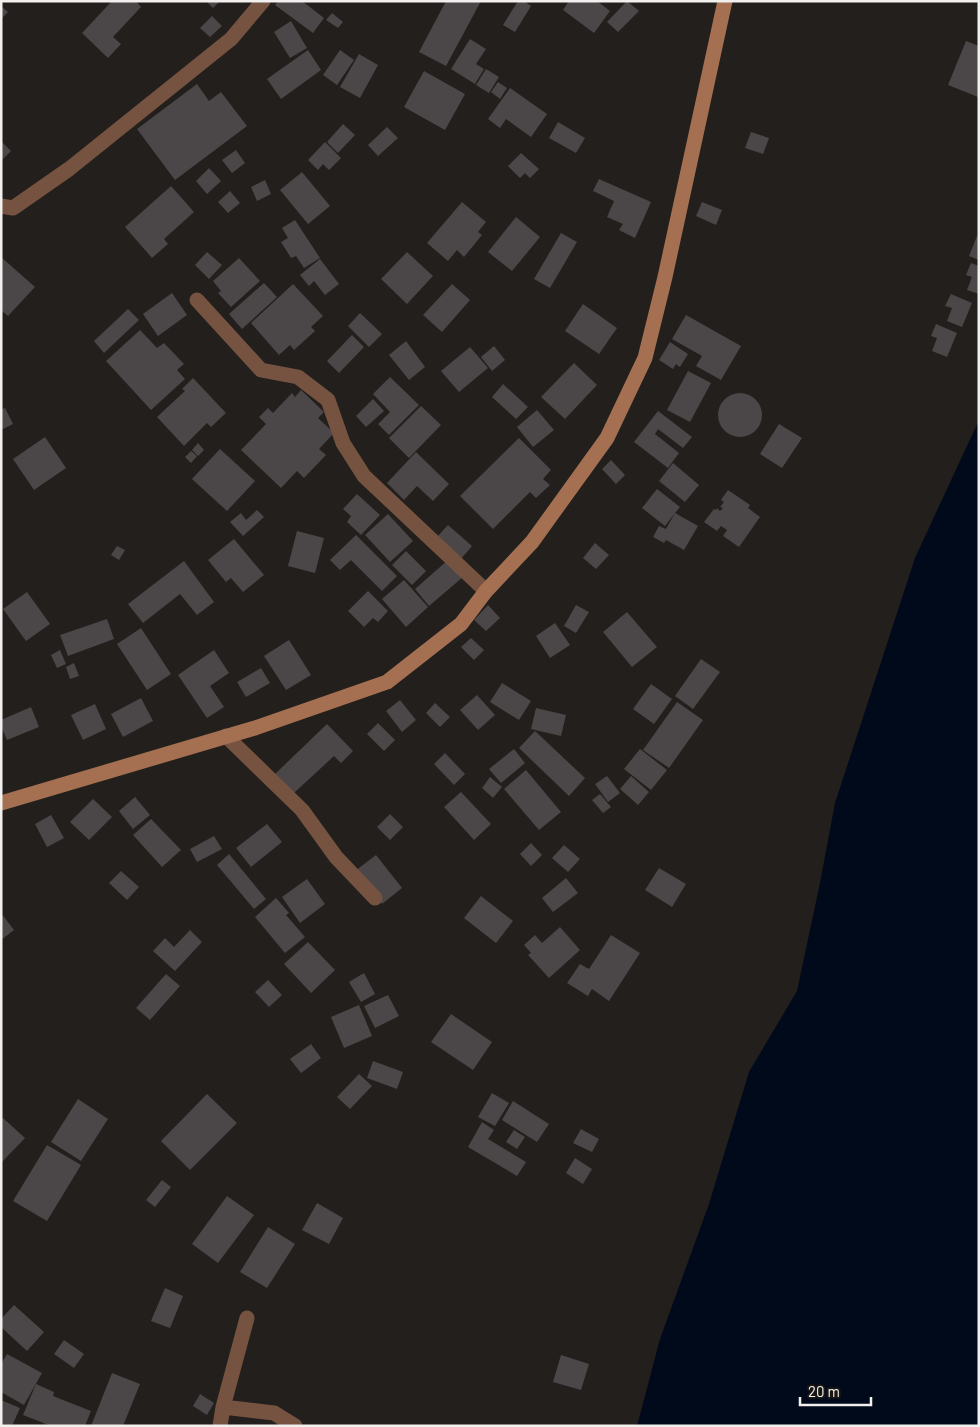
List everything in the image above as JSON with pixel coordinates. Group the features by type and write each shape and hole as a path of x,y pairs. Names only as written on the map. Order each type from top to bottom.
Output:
{"street":[{"path":"1,206 13,208 69,169 231,39 263,1"},
{"path":"1,803 226,736 387,682 461,624 486,591 532,542 607,438 645,358 667,268 723,2"},
{"path":"197,300 261,370 298,377 328,400 343,443 364,476 486,591"},
{"path":"226,736 302,810 336,857 375,898"},
{"path":"220,1426 247,1318"},
{"path":"223,1408 274,1413 295,1426"}],"water":[{"path":"979,420 979,1426 637,1426 660,1339 709,1204 749,1072 797,991 835,803 915,558"}],"building":[{"path":"112,1 136,1 141,7 113,37 121,44 108,58 82,33"},
{"path":"206,1 220,1 213,8"},
{"path":"278,1 302,1 324,18 313,33 275,5"},
{"path":"446,1 481,1 446,66 419,52"},
{"path":"518,1 524,1 531,6 515,32 503,25"},
{"path":"569,1 597,1 610,11 594,33 563,10"},
{"path":"627,1 639,11 618,32 607,22"},
{"path":"1,6 8,12 1,19"},
{"path":"332,13 343,22 338,28 326,20"},
{"path":"212,16 222,26 210,37 200,28"},
{"path":"291,21 307,48 290,58 274,32"},
{"path":"470,39 486,49 476,64 484,69 475,84 451,69"},
{"path":"966,41 979,46 978,97 948,85"},
{"path":"308,50 321,70 281,99 267,79"},
{"path":"340,50 354,60 337,85 323,75"},
{"path":"359,54 378,65 360,98 340,87"},
{"path":"486,69 499,77 489,93 476,85"},
{"path":"424,71 465,94 445,130 404,107"},
{"path":"498,82 507,88 500,99 491,92"},
{"path":"197,84 209,101 221,92 247,126 175,180 137,129"},
{"path":"510,88 547,114 531,137 506,119 500,128 488,119"},
{"path":"558,122 585,138 576,153 549,138"},
{"path":"343,124 355,135 338,153 327,142"},
{"path":"387,127 398,138 378,156 368,145"},
{"path":"751,132 769,138 763,154 745,148"},
{"path":"1,141 11,151 1,161"},
{"path":"325,142 341,158 329,170 323,164 318,170 308,160"},
{"path":"236,150 245,163 232,173 222,160"},
{"path":"521,153 539,169 530,178 525,173 520,178 508,166"},
{"path":"209,168 221,181 207,194 196,181"},
{"path":"302,172 330,206 308,224 280,190"},
{"path":"599,179 651,202 635,238 619,230 623,224 607,217 614,201 593,191"},
{"path":"265,180 271,194 257,201 251,187"},
{"path":"171,186 194,212 164,239 168,244 152,258 125,227"},
{"path":"230,191 240,203 228,213 218,202"},
{"path":"462,202 486,222 478,232 482,235 464,257 457,250 448,261 427,243"},
{"path":"702,202 722,210 716,225 696,216"},
{"path":"516,217 540,237 512,271 488,252"},
{"path":"295,220 320,258 304,268 296,256 291,258 281,242 288,238 282,228"},
{"path":"561,233 577,242 550,288 534,279"},
{"path":"977,236 979,236 979,260 969,256"},
{"path":"207,252 222,265 209,279 195,265"},
{"path":"407,252 433,276 407,304 381,279"},
{"path":"1,257 35,287 8,316 1,310"},
{"path":"239,258 260,281 231,307 218,293 221,291 213,281"},
{"path":"320,259 339,284 325,295 314,281 309,286 300,275"},
{"path":"971,263 979,266 979,294 967,290 972,277 966,275"},
{"path":"264,283 277,297 242,329 229,314"},
{"path":"293,284 323,316 311,327 315,331 294,350 290,345 279,355 251,323"},
{"path":"452,284 470,300 442,332 423,315"},
{"path":"172,293 187,315 158,336 143,314"},
{"path":"951,294 972,303 962,327 947,321 952,308 945,306"},
{"path":"583,304 617,328 599,354 565,331"},
{"path":"128,309 139,320 104,353 94,341"},
{"path":"360,313 382,334 369,347 348,326"},
{"path":"686,315 741,346 721,380 696,366 702,356 672,339"},
{"path":"936,324 957,333 947,357 932,351 937,338 931,336"},
{"path":"140,330 157,348 164,343 184,364 177,370 185,379 151,410 106,361"},
{"path":"352,335 364,347 339,373 327,361"},
{"path":"406,341 425,367 409,380 389,355"},
{"path":"670,342 688,354 680,367 676,364 673,369 659,360"},
{"path":"494,346 505,360 492,371 481,357"},
{"path":"470,347 488,368 459,392 441,371"},
{"path":"574,363 597,385 565,419 541,397"},
{"path":"688,371 711,383 690,422 667,410"},
{"path":"390,377 419,405 389,435 378,424 390,412 373,394"},
{"path":"193,378 226,413 211,427 207,423 184,446 157,417 185,391 182,389"},
{"path":"503,384 528,407 516,419 492,397"},
{"path":"301,390 324,412 318,418 334,433 319,449 326,455 304,478 297,471 281,488 241,450 266,424 259,417 268,408 273,413 292,393 295,397"},
{"path":"736,393 744,393 756,399 762,415 756,431 744,437 736,437 724,431 718,419 718,411 724,399"},
{"path":"373,399 384,411 366,427 356,416"},
{"path":"421,406 441,425 409,458 389,438"},
{"path":"5,408 13,424 1,430 1,410"},
{"path":"537,410 554,430 533,447 517,427"},
{"path":"658,411 692,437 683,448 658,429 655,434 679,453 668,468 634,442"},
{"path":"779,424 802,438 782,468 760,454"},
{"path":"45,437 66,468 34,490 13,459"},
{"path":"519,438 551,470 543,479 550,485 536,498 530,492 493,529 460,496"},
{"path":"198,443 204,450 198,456 192,450"},
{"path":"220,449 255,481 227,511 192,479"},
{"path":"191,451 197,456 191,463 185,457"},
{"path":"416,452 449,484 433,501 417,486 404,500 387,483"},
{"path":"611,460 625,475 616,484 602,469"},
{"path":"673,463 699,485 685,502 659,481"},
{"path":"657,489 680,507 665,526 642,508"},
{"path":"728,490 750,505 748,508 760,517 739,547 723,536 727,530 721,526 717,531 704,522 714,509 716,510 717,508 720,511 723,508 720,507 724,502 721,500"},
{"path":"357,494 380,515 361,535 347,522 351,516 343,509"},
{"path":"257,510 264,517 243,536 230,522 241,513 246,520"},
{"path":"675,513 698,526 684,550 666,540 664,543 653,537 659,526 666,529"},
{"path":"388,514 413,541 390,562 365,535"},
{"path":"448,525 472,546 461,559 436,538"},
{"path":"297,531 324,538 315,573 288,566"},
{"path":"356,535 397,576 382,591 351,560 340,570 330,560"},
{"path":"234,539 264,575 243,592 231,578 226,582 208,560"},
{"path":"595,543 609,555 596,569 583,558"},
{"path":"117,546 125,550 119,560 111,555"},
{"path":"406,551 426,571 412,585 392,565"},
{"path":"448,560 463,577 429,606 415,589"},
{"path":"184,561 214,602 197,615 180,594 143,623 128,604"},
{"path":"404,580 428,607 406,627 382,599"},
{"path":"368,591 388,611 378,622 373,618 364,627 348,611"},
{"path":"27,592 50,624 26,641 3,609"},
{"path":"488,605 500,618 486,631 474,620"},
{"path":"576,605 589,612 576,633 564,626"},
{"path":"627,612 657,647 632,667 603,632"},
{"path":"107,619 114,639 68,656 60,635"},
{"path":"555,623 570,645 550,658 536,636"},
{"path":"141,628 171,674 147,690 117,644"},
{"path":"471,638 484,650 474,660 461,647"},
{"path":"289,640 311,675 286,690 264,656"},
{"path":"60,650 66,664 57,668 51,655"},
{"path":"214,650 229,673 210,686 224,707 207,718 178,675"},
{"path":"701,659 720,672 693,709 675,696"},
{"path":"74,663 79,676 70,679 66,667"},
{"path":"261,668 270,683 246,697 237,682"},
{"path":"502,683 531,701 519,720 490,702"},
{"path":"651,684 672,699 654,724 633,709"},
{"path":"477,695 495,715 478,730 460,710"},
{"path":"141,698 153,721 123,737 111,714"},
{"path":"400,700 416,720 402,732 386,711"},
{"path":"677,702 703,720 669,768 643,750"},
{"path":"435,703 450,717 440,727 426,713"},
{"path":"95,704 106,729 83,740 71,715"},
{"path":"31,707 39,727 7,740 1,726 1,720"},
{"path":"536,708 566,715 561,736 531,729"},
{"path":"378,723 395,740 384,751 367,734"},
{"path":"327,724 353,751 341,763 334,756 294,793 275,774"},
{"path":"535,731 585,778 569,796 519,748"},
{"path":"514,749 525,763 501,783 489,769"},
{"path":"640,749 667,770 651,790 624,769"},
{"path":"445,753 465,774 454,785 434,764"},
{"path":"526,770 561,812 539,830 504,789"},
{"path":"607,776 620,793 608,802 595,784"},
{"path":"631,776 649,792 638,805 620,789"},
{"path":"490,777 502,787 493,798 482,788"},
{"path":"461,792 491,824 474,840 444,807"},
{"path":"600,794 611,807 603,813 592,800"},
{"path":"135,797 150,815 133,829 119,811"},
{"path":"93,799 112,817 89,840 70,822"},
{"path":"390,814 403,827 390,840 377,827"},
{"path":"51,815 64,838 47,847 35,824"},
{"path":"151,819 181,850 162,867 133,835"},
{"path":"267,824 282,842 251,867 236,848"},
{"path":"214,836 222,849 197,862 190,849"},
{"path":"531,843 542,855 531,866 520,854"},
{"path":"564,845 580,859 568,872 552,858"},
{"path":"229,854 266,899 254,909 217,865"},
{"path":"376,855 402,888 382,904 355,871"},
{"path":"659,868 686,884 672,907 645,890"},
{"path":"121,871 139,887 127,900 109,883"},
{"path":"566,878 578,893 553,912 542,898"},
{"path":"307,879 325,904 300,923 282,897"},
{"path":"481,896 513,921 496,943 464,918"},
{"path":"276,898 289,913 286,915 305,937 285,953 255,917"},
{"path":"1,913 14,930 1,940"},
{"path":"560,927 580,950 549,978 528,955 531,953 524,945 535,935 542,943"},
{"path":"190,930 202,942 175,971 153,951 165,938 174,947"},
{"path":"611,935 640,953 609,1001 592,989 588,996 567,983 580,964 589,969"},
{"path":"308,942 335,970 311,993 284,964"},
{"path":"364,973 375,994 361,1002 349,982"},
{"path":"166,974 180,986 150,1020 136,1008"},
{"path":"268,980 282,995 269,1007 255,992"},
{"path":"388,995 399,1016 375,1028 364,1006"},
{"path":"359,1005 372,1036 344,1048 331,1017"},
{"path":"451,1014 492,1042 473,1070 431,1042"},
{"path":"311,1044 321,1058 301,1073 290,1059"},
{"path":"373,1061 403,1072 397,1089 367,1078"},
{"path":"359,1074 372,1086 350,1109 337,1097"},
{"path":"492,1093 509,1103 495,1126 478,1117"},
{"path":"207,1094 237,1123 190,1170 161,1141"},
{"path":"78,1099 108,1119 81,1161 51,1142"},
{"path":"513,1101 549,1124 537,1142 502,1120"},
{"path":"3,1118 25,1138 1,1163 1,1119"},
{"path":"482,1122 494,1130 488,1139 526,1162 517,1176 468,1147"},
{"path":"581,1129 599,1139 592,1152 573,1143"},
{"path":"514,1130 525,1137 517,1149 506,1142"},
{"path":"47,1145 81,1165 47,1221 13,1201"},
{"path":"575,1158 592,1169 583,1184 566,1173"},
{"path":"162,1180 171,1187 155,1207 146,1200"},
{"path":"227,1196 254,1215 218,1263 192,1244"},
{"path":"317,1203 343,1218 329,1244 302,1230"},
{"path":"268,1227 295,1244 267,1288 240,1272"},
{"path":"165,1288 183,1296 170,1328 151,1321"},
{"path":"14,1305 44,1332 27,1351 1,1327 1,1319"},
{"path":"64,1340 84,1354 74,1368 54,1354"},
{"path":"7,1354 42,1373 24,1405 1,1392 1,1364"},
{"path":"561,1355 589,1364 581,1390 553,1382"},
{"path":"112,1373 140,1384 123,1426 91,1426"},
{"path":"36,1384 54,1392 53,1396 91,1411 85,1426 51,1426 23,1415"},
{"path":"200,1394 214,1403 207,1415 193,1406"},
{"path":"1,1400 20,1408 12,1426 1,1426"}]}
